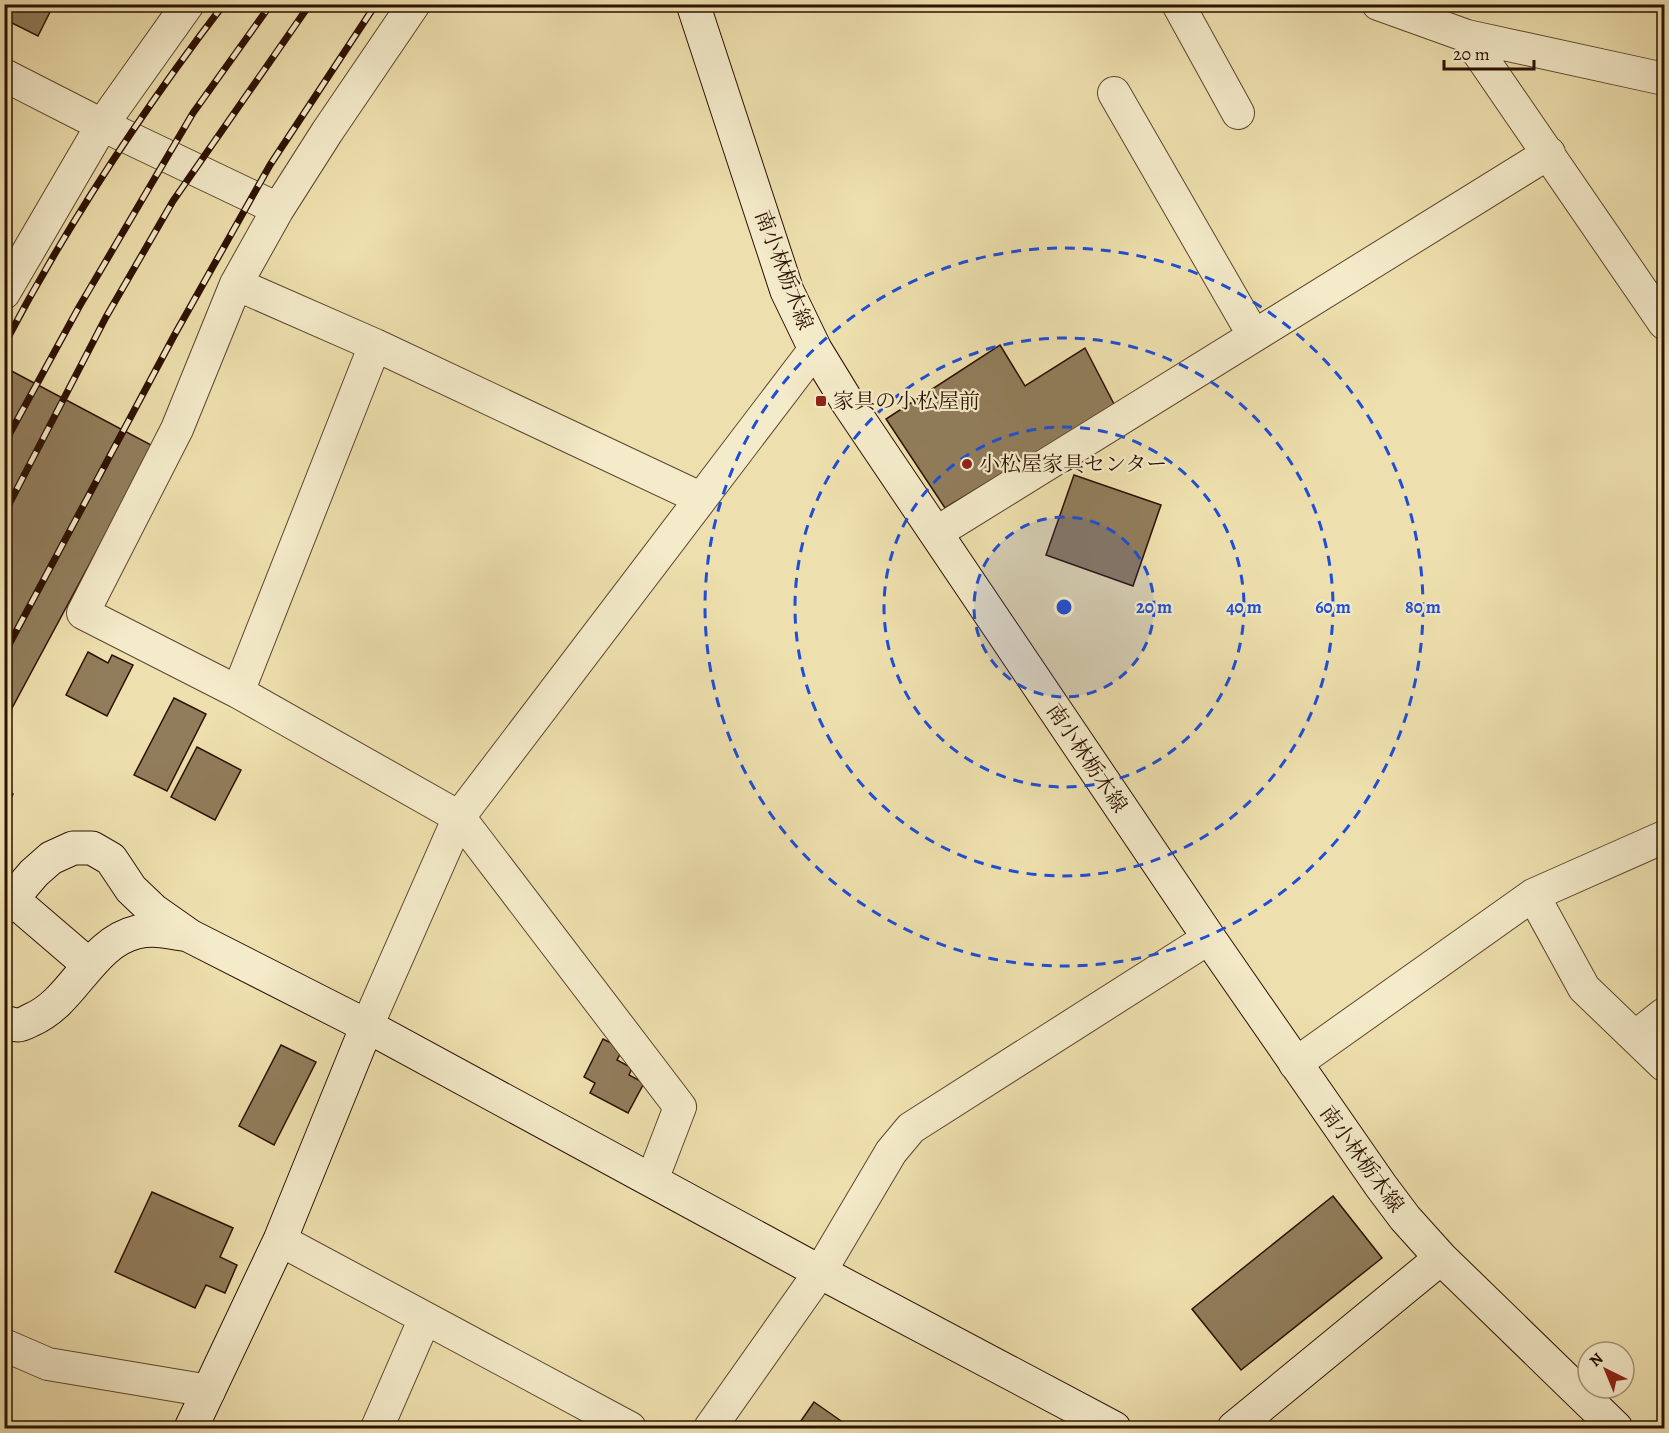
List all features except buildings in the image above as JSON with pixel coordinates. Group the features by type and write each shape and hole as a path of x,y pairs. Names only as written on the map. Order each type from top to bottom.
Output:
{"street":[{"path":"4,293 102,125 188,4"},
{"path":"414,4 278,209 236,284 177,429 83,614 238,692 459,817 680,1107 652,1180"},
{"name":"南小林栃木線","path":"693,4 787,291 815,349 848,403 1209,938 1381,1186 1405,1218 1441,1258 1616,1428"},
{"path":"1178,4 1238,112"},
{"path":"1378,4 1467,36 1665,78"},
{"path":"1467,36 1665,323"},
{"path":"4,75 102,125 278,209"},
{"path":"1114,93 1254,336"},
{"path":"936,533 1549,153"},
{"path":"236,284 375,345 700,498"},
{"path":"238,692 375,345"},
{"path":"191,1428 280,1240 367,1026 459,817 815,349"},
{"path":"1295,1064 1533,895 1665,837"},
{"path":"89,966 8,904 34,873 51,858 73,848 92,848 111,859 131,889 153,910 190,936 367,1026 820,1272 1114,1428"},
{"path":"1533,895 1584,988 1665,1065"},
{"path":"4,1022 20,1025 42,1016 66,995 89,966 118,940 138,932 168,931 190,936"},
{"path":"710,1428 820,1272 891,1152 911,1128 1209,938"},
{"path":"1635,1037 1665,1014"},
{"path":"280,1240 630,1428"},
{"path":"1234,1428 1441,1258"},
{"path":"377,1428 425,1318"},
{"path":"4,1345 48,1364 209,1391"}],"railway":[{"path":"4,345 53,256 107,170 135,127 224,4"},
{"path":"4,444 79,307 193,113 271,4"},
{"path":"4,514 106,317 173,201 310,4"},
{"path":"4,654 175,334 270,165 376,4"}],"place":[{"name":"家具の小松屋前","path":"821,401"},
{"name":"小松屋家具センター","path":"967,464"}]}
